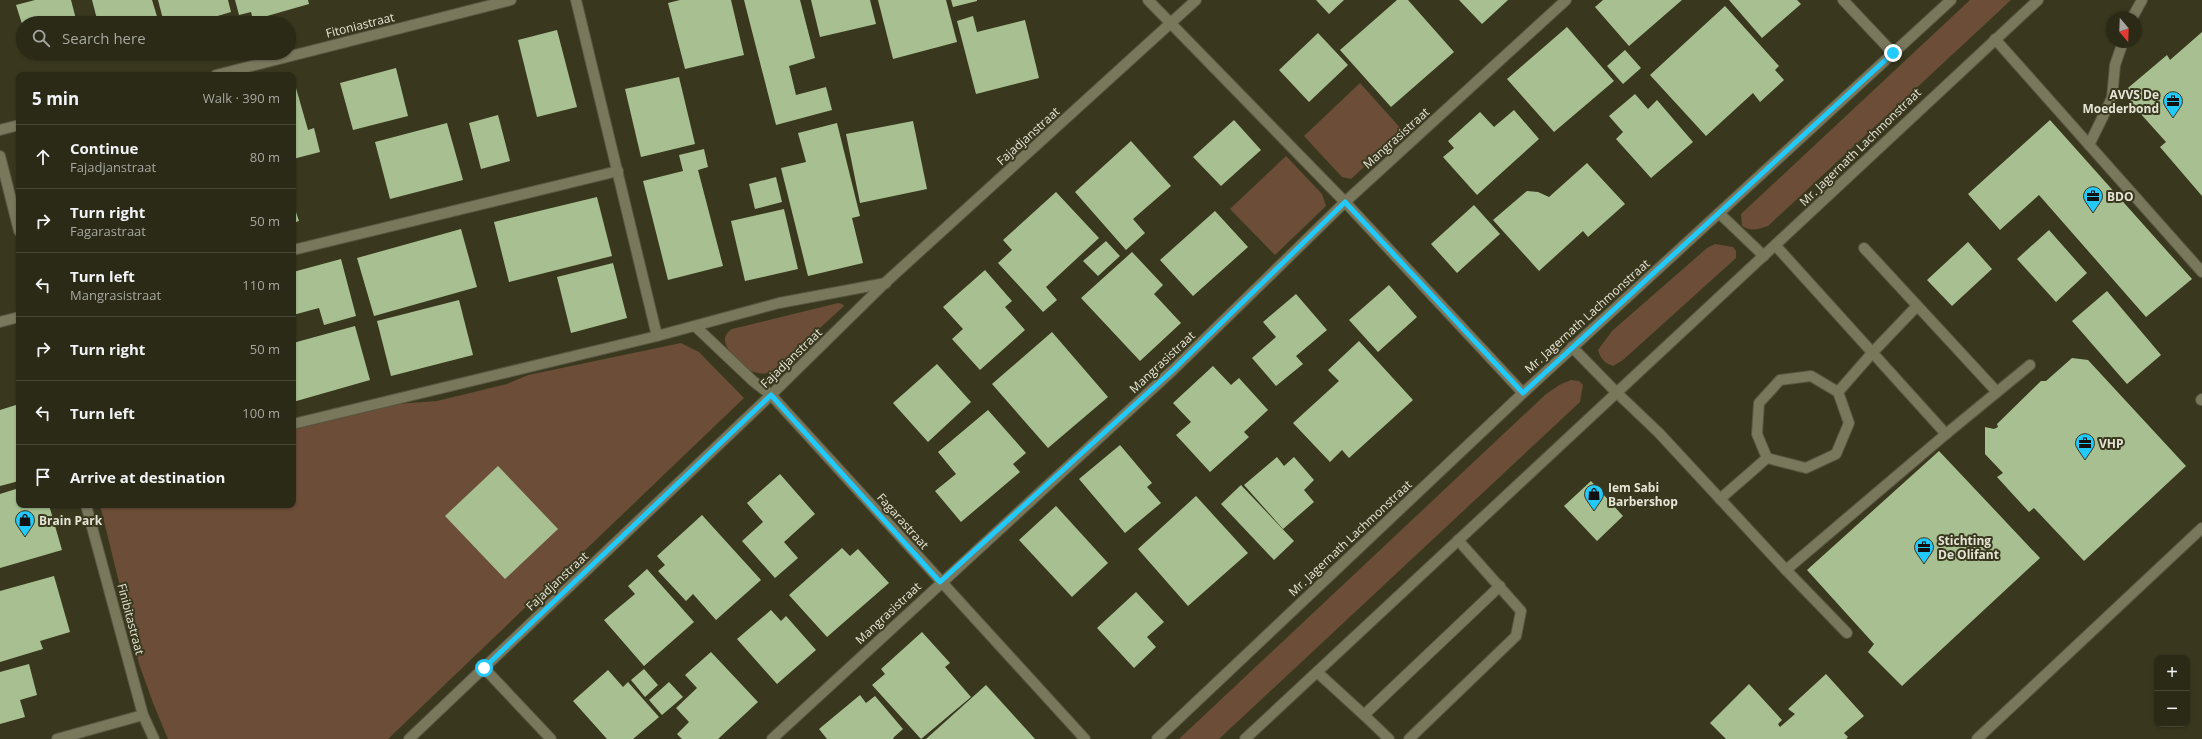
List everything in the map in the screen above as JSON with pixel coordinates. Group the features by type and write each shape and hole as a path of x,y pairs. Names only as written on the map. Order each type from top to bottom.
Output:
{"street":[{"name":"Fitoniastraat","path":"296,53 476,4 511,0"},
{"path":"576,0 657,336"},
{"path":"1148,0 1345,202 1523,393"},
{"name":"Fajadjanstraat","path":"409,739 771,395 886,282 1196,0"},
{"name":"Mangrasistraat","path":"772,739 940,582 1173,370 1345,202 1566,0"},
{"path":"1843,0 1893,53"},
{"name":"Mr. Jagernath Lachmonstraat","path":"1157,739 1572,347 1951,0"},
{"name":"Mr. Jagernath Lachmonstraat","path":"1245,739 1616,392 1776,246 2038,0"},
{"path":"2135,12 2142,0"},
{"path":"1995,39 2202,272"},
{"path":"2089,145 2112,98 2115,65 2122,48"},
{"name":"Fitoniastraat","path":"227,72 271,60"},
{"path":"0,130 16,126"},
{"path":"0,156 16,219"},
{"path":"296,249 618,172"},
{"path":"1719,213 1764,256"},
{"path":"1776,246 1946,434"},
{"path":"1864,248 1997,392"},
{"path":"296,423 657,336 778,303 886,282"},
{"path":"1838,392 1873,352 1917,306"},
{"path":"0,322 16,317"},
{"name":"Fagarastraat","path":"696,326 753,381 771,395 940,582 1085,739"},
{"path":"1572,347 1659,433 1786,570 1847,633"},
{"path":"1786,570 1946,434 2030,365"},
{"path":"1811,376 1838,392 1849,423 1836,454 1806,468 1767,458 1756,434 1759,403 1780,380 1811,376"},
{"path":"1720,499 1767,458"},
{"name":"Finibitastraat","path":"87,508 143,715 154,739"},
{"path":"1977,739 2202,528"},
{"path":"1409,739 1516,636 1521,611 1458,540"},
{"path":"1364,715 1500,586"},
{"path":"484,668 551,739"},
{"path":"1317,672 1389,739"},
{"path":"57,739 143,715"}],"shaded area":[{"path":"1970,0 2011,0 1768,226 1752,229 1742,226 1741,214"},
{"path":"1360,83 1403,131 1351,179 1342,177 1304,136"},
{"path":"1286,156 1322,194 1326,206 1275,255 1230,209"},
{"path":"1715,244 1733,247 1736,251 1736,258 1623,360 1613,366 1607,364 1598,350 1612,331 1707,248"},
{"path":"838,303 844,306 773,371 761,374 749,370 734,356 726,345 725,340 727,334 732,329"},
{"path":"681,343 699,352 744,398 388,739 168,739 139,664 101,508 296,508 296,429 397,404 437,401 507,384 528,375"},
{"path":"1571,380 1579,381 1583,385 1580,402 1219,739 1179,739 1546,394 1561,384"}],"building":[{"path":"35,0 71,0 75,16 20,16 16,5"},
{"path":"92,0 152,0 157,16 96,16"},
{"path":"158,0 228,0 231,12 218,16 162,16"},
{"path":"235,0 308,0 309,4 267,16 252,16 251,12 239,15"},
{"path":"680,0 731,0 744,55 685,69 668,3"},
{"path":"744,0 800,0 815,58 789,66 796,95 826,87 832,110 776,125"},
{"path":"811,0 870,0 876,24 820,37"},
{"path":"878,0 946,0 957,42 893,59"},
{"path":"951,0 977,0 977,1 953,7"},
{"path":"1316,0 1344,0 1329,14"},
{"path":"1397,0 1408,0 1454,52 1391,107 1340,50"},
{"path":"1459,0 1508,0 1482,24"},
{"path":"1603,0 1682,0 1629,46 1595,7"},
{"path":"1729,0 1797,0 1801,4 1762,38"},
{"path":"1725,6 1779,66 1775,70 1784,80 1760,102 1753,93 1706,136 1650,75"},
{"path":"973,16 977,32 1025,20 1039,78 976,94 957,21"},
{"path":"1567,27 1614,81 1554,132 1507,79"},
{"path":"557,30 577,107 537,117 518,40"},
{"name":"AVVS De Moederbond","path":"2202,32 2202,196 2160,147 2166,142 2122,93 2167,55 2170,60"},
{"path":"1318,33 1348,65 1309,102 1279,70"},
{"path":"1625,50 1641,68 1623,84 1607,66"},
{"path":"396,68 408,116 353,130 340,83"},
{"path":"679,77 695,144 641,157 625,89"},
{"path":"296,88 308,130 314,128 320,152 296,158"},
{"path":"1635,94 1648,109 1657,100 1693,142 1651,178 1616,139 1623,132 1609,116"},
{"path":"1514,110 1539,139 1477,195 1443,157 1454,148 1448,141 1480,112 1494,127"},
{"path":"498,115 510,161 481,169 469,123"},
{"path":"1234,120 1261,150 1221,186 1193,157"},
{"name":"BDO","path":"2050,120 2192,279 2146,317 2039,195 2000,230 1968,194"},
{"path":"913,121 927,189 860,203 846,134"},
{"path":"447,123 463,180 390,199 375,142"},
{"path":"837,123 860,216 852,218 863,263 808,276 781,168 806,162 798,133"},
{"path":"1131,141 1171,186 1133,219 1145,233 1126,250 1075,192"},
{"path":"704,149 708,167 698,170 723,266 668,280 643,181 683,171 679,155"},
{"path":"1587,163 1625,204 1588,237 1583,231 1539,271 1493,220 1527,191 1538,192 1549,197"},
{"path":"776,177 782,202 755,209 749,184"},
{"path":"1056,192 1099,238 1046,287 1057,300 1043,312 998,263 1012,250 1003,240"},
{"path":"597,197 612,256 509,282 494,222"},
{"path":"1474,205 1500,234 1457,273 1431,244"},
{"path":"784,209 798,269 745,281 731,221"},
{"path":"1215,211 1248,247 1193,296 1160,260"},
{"path":"296,212 299,221 296,222"},
{"path":"461,229 477,287 374,316 357,258"},
{"path":"2049,230 2087,273 2056,302 2017,259"},
{"path":"1106,241 1120,256 1098,276 1083,261"},
{"path":"1968,242 1992,269 1952,306 1927,280"},
{"path":"1132,252 1163,285 1154,294 1181,323 1140,361 1081,298"},
{"path":"341,259 356,316 324,325 319,308 296,314 296,271"},
{"path":"613,263 627,318 571,333 557,277"},
{"path":"985,270 1012,301 1005,307 1025,330 980,370 952,339 963,329 943,307"},
{"path":"1389,285 1417,317 1378,352 1349,320"},
{"path":"2107,291 2161,355 2127,384 2072,321"},
{"path":"1296,294 1327,330 1296,356 1303,364 1276,386 1252,358 1276,337 1263,322"},
{"path":"459,300 473,355 391,376 377,321"},
{"path":"355,326 370,380 296,401 296,342"},
{"path":"1052,332 1108,397 1048,448 992,384"},
{"path":"1359,341 1413,400 1349,458 1342,450 1330,462 1293,423 1339,381 1328,370"},
{"name":"VHP","path":"2072,358 2088,360 2186,466 2084,561 2034,508 2029,512 1997,477 2003,473 1985,454 1985,427 1994,429 1998,427 1997,424 2041,381 2046,381"},
{"path":"937,364 971,402 928,442 893,403"},
{"path":"1213,366 1231,385 1239,378 1268,410 1244,432 1249,437 1210,472 1176,435 1191,422 1173,403"},
{"path":"16,405 16,482 0,486 0,410"},
{"path":"988,410 1026,453 1013,464 1020,472 961,522 935,491 956,474 938,452"},
{"path":"1120,445 1152,483 1147,487 1161,503 1125,533 1079,479"},
{"name":"Stichting De Olifant","path":"1939,451 2040,558 1902,686 1868,652 1874,644 1807,570"},
{"path":"1277,457 1284,466 1294,457 1314,480 1304,490 1314,502 1283,529 1244,485"},
{"path":"498,466 558,529 505,579 445,516"},
{"path":"780,474 815,514 784,542 798,558 775,578 742,541 763,522 747,503"},
{"name":"Iem Sabi Barbershop","path":"1591,481 1623,516 1597,541 1564,506"},
{"path":"1241,485 1294,541 1274,560 1221,504"},
{"path":"16,489 16,508 50,508 62,550 0,568 0,494"},
{"path":"1196,496 1248,553 1188,606 1138,549"},
{"path":"1056,506 1108,563 1072,597 1019,540"},
{"path":"702,515 761,580 716,620 693,594 686,601 658,571 665,565 657,556"},
{"path":"842,548 850,556 858,549 889,583 827,637 789,595"},
{"path":"647,569 694,622 644,666 604,620 635,594 628,586"},
{"path":"54,576 70,632 40,641 43,649 0,662 0,591"},
{"path":"1136,592 1164,622 1147,637 1156,647 1134,668 1097,628"},
{"path":"771,610 781,621 786,616 816,650 777,684 737,639"},
{"path":"922,632 950,663 945,667 971,697 921,739 872,685 885,674 881,669"},
{"path":"711,652 758,702 718,739 682,739 677,734 689,722 676,708 697,688 685,675"},
{"path":"29,664 37,695 20,700 25,717 0,724 0,672"},
{"path":"644,669 658,685 645,697 631,680"},
{"path":"608,670 623,687 628,682 659,717 633,739 607,739 573,701"},
{"path":"1826,674 1864,716 1844,733 1848,737 1846,739 1726,739 1710,723 1749,684 1782,720 1778,724 1780,727 1795,714 1788,709"},
{"path":"669,682 683,697 662,715 649,700"},
{"path":"986,685 1035,739 926,739"},
{"path":"860,695 866,703 875,696 903,729 893,738 894,739 827,739 819,729"}],"place":[{"name":"AVVS De Moederbond","path":"2173,118"},
{"name":"BDO","path":"2093,213"},
{"name":"VHP","path":"2085,460"},
{"name":"Iem Sabi Barbershop","path":"1594,511"},
{"name":"Brain Park","path":"25,537"},
{"name":"Stichting De Olifant","path":"1924,564"}],"route":[{"path":"484,668 771,395 940,582 1173,370 1345,202 1523,393 1893,53"}]}
